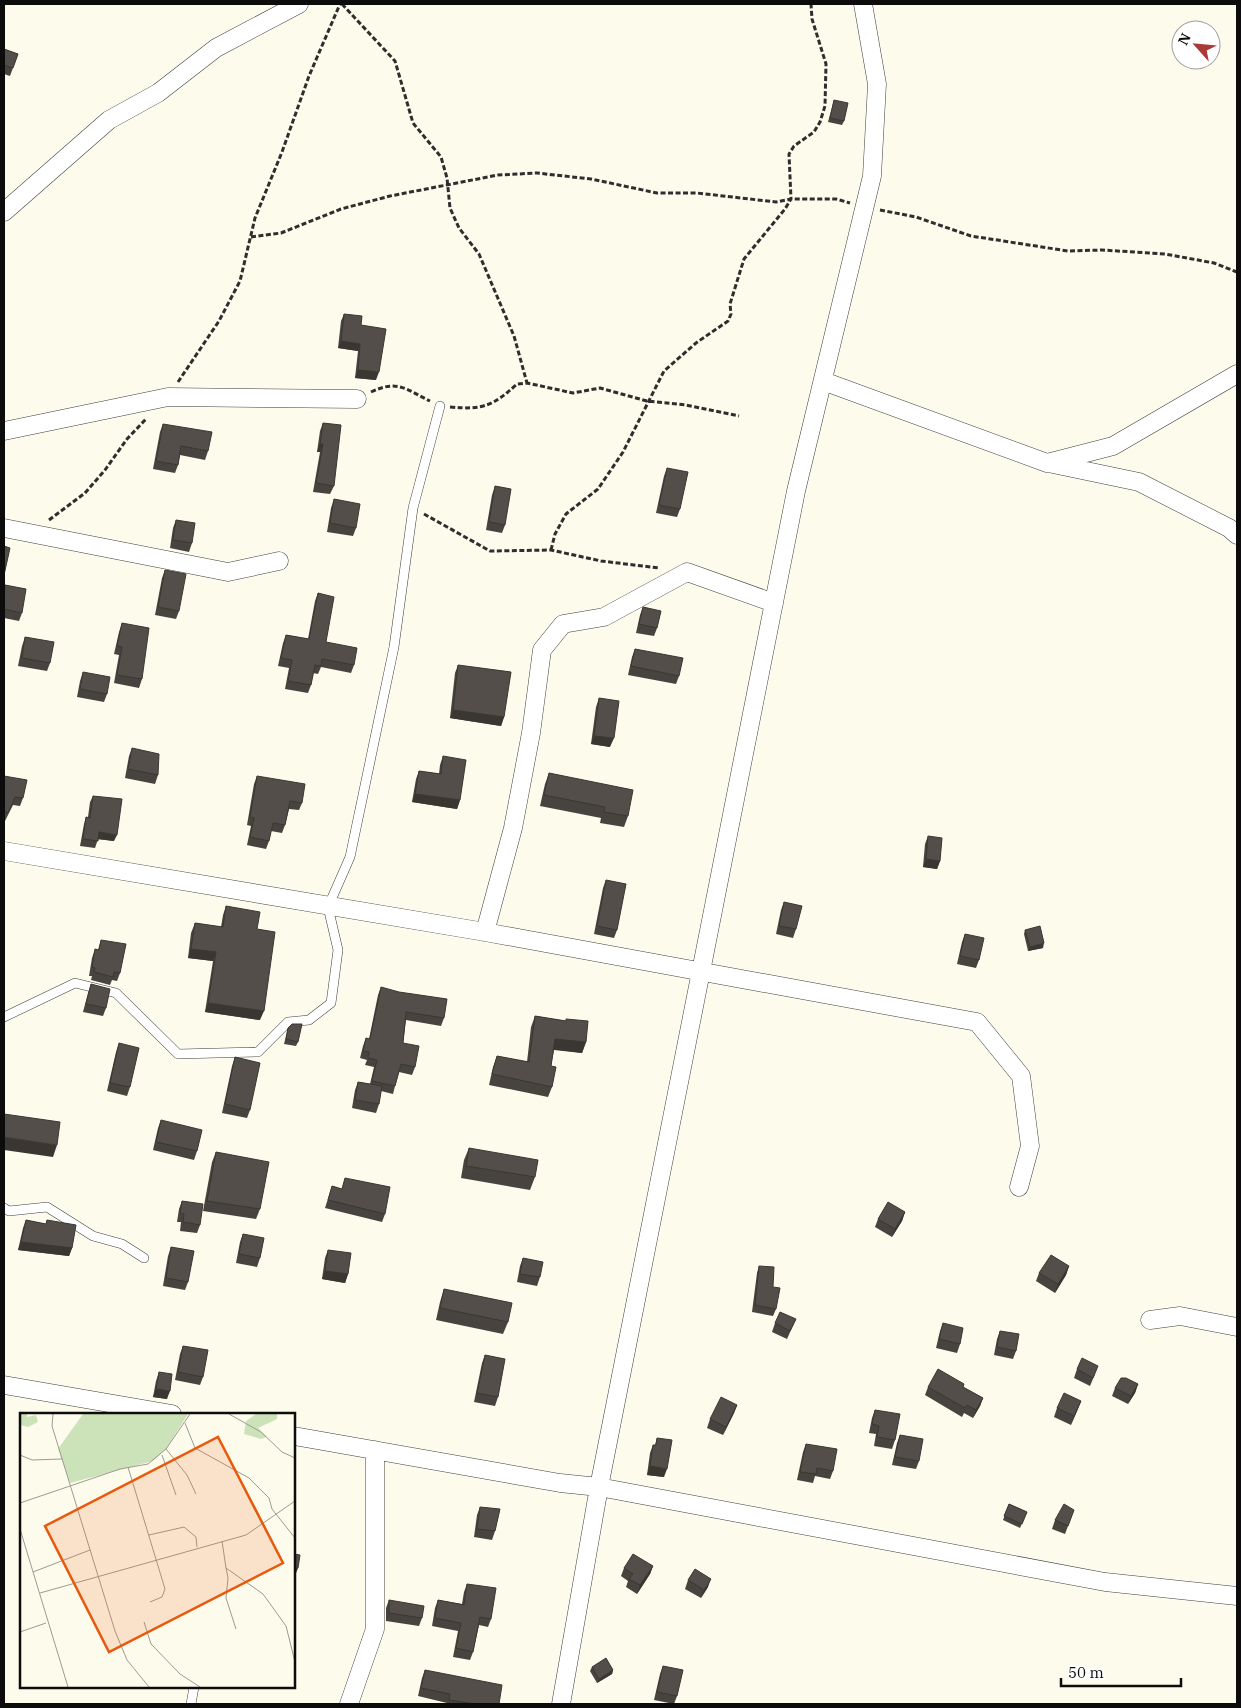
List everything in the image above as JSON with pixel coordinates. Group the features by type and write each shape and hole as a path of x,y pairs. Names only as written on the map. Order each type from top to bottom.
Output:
{"street":[{"path":"4,212 110,120 158,93 216,48 299,4"},
{"path":"561,1704 599,1488 796,491 872,176 877,84 863,4"},
{"path":"1047,463 1113,446 1237,374"},
{"path":"823,381 1047,463 1139,482 1229,528 1237,535"},
{"path":"4,431 168,397 357,399"},
{"path":"4,528 228,572 278,561"},
{"path":"485,932 513,828 531,733 542,650 563,624 604,617 687,572 774,603"},
{"path":"4,851 485,932 700,973 976,1022 1021,1076 1030,1146 1019,1187"},
{"path":"1150,1320 1180,1316 1237,1326"},
{"path":"4,1385 162,1413"},
{"path":"295,1436 599,1488 1105,1582 1237,1596"},
{"path":"349,1704 376,1629 375,1450"}],"lane":[{"path":"4,1018 75,983 116,994 178,1054 258,1052 288,1022 309,1020 331,1003 338,950 328,907 350,857 394,646 412,508 440,406"},
{"path":"4,1208 9,1211 47,1207 92,1236 122,1244 144,1258"},
{"path":"191,1704 194,1688"}],"path":[{"path":"30,533 85,494 105,470 127,438 168,397 220,321 240,281 255,218 282,152 309,76 341,4 395,61 413,123 441,157 448,186 450,208 459,228 479,254 488,279 514,336 527,383"},
{"path":"550,550 566,514 598,488 622,452 642,416 656,382 670,364 702,338 728,321 731,314 730,304 744,258 785,209 791,198 789,154 794,146 814,132 820,122 825,106 826,64 812,19 811,4"},
{"path":"250,237 281,233 341,209 498,175 537,173 591,179 657,194 697,193 776,202 791,198 836,199 916,217 971,236 1068,251 1102,250 1165,254 1214,263 1237,272"},
{"path":"357,399 392,385 402,386 440,406 468,408 498,402 517,384 527,383 573,393 600,388 647,401 686,405 739,416"},
{"path":"412,508 490,551 550,550 601,561 687,572"}],"building":[{"path":"4,49 18,54 13,68 4,65"},
{"path":"834,100 848,103 844,121 830,118"},
{"path":"344,314 362,316 361,325 386,329 379,372 358,370 360,344 341,341"},
{"path":"323,423 341,425 334,486 316,483 323,444 320,444"},
{"path":"163,424 212,432 208,451 181,446 178,465 156,461"},
{"path":"667,468 688,472 680,509 659,505"},
{"path":"495,486 511,489 505,525 489,522"},
{"path":"334,499 360,504 356,528 330,523"},
{"path":"176,520 195,523 192,543 173,540"},
{"path":"4,546 10,548 4,575"},
{"path":"165,570 186,574 179,611 158,607"},
{"path":"5,585 26,589 22,613 4,609"},
{"path":"318,593 334,597 326,642 357,648 354,665 322,659 321,666 315,665 311,685 288,681 292,660 281,658 286,635 309,639"},
{"path":"643,607 661,611 657,628 639,624"},
{"path":"122,623 149,628 142,679 117,675 122,647 117,646"},
{"path":"25,637 54,642 50,663 22,658"},
{"path":"635,649 683,658 679,676 631,666"},
{"path":"458,665 511,672 504,717 453,710"},
{"path":"83,672 110,677 107,694 80,689"},
{"path":"599,698 619,701 614,738 594,736"},
{"path":"132,748 159,754 158,775 128,769"},
{"path":"443,756 466,760 460,800 415,794 419,771 441,774"},
{"path":"549,773 633,790 628,816 604,812 605,807 544,795"},
{"path":"4,776 27,780 23,798 15,797 8,813 4,811"},
{"path":"257,776 305,784 302,803 290,801 285,825 273,823 269,841 250,837 254,818 250,817"},
{"path":"93,796 122,799 117,835 99,832 98,841 83,839 86,817 90,818"},
{"path":"928,836 942,838 940,861 926,859"},
{"path":"606,880 626,884 617,930 597,926"},
{"path":"784,902 802,906 796,929 779,926"},
{"path":"226,906 260,912 257,929 275,932 264,1011 208,1003 216,952 191,949 195,923 223,927"},
{"path":"1040,926 1044,943 1030,947 1025,930"},
{"path":"965,934 984,938 979,960 960,956"},
{"path":"101,940 126,944 120,973 114,972 113,977 94,972 95,968 92,967 95,949 99,950"},
{"path":"91,984 110,989 106,1008 86,1004"},
{"path":"381,987 399,992 447,999 444,1018 406,1012 403,1043 419,1046 415,1067 401,1064 395,1086 372,1081 377,1060 368,1058 369,1052 363,1051 366,1038 370,1039"},
{"path":"535,1016 566,1021 566,1019 588,1021 586,1042 555,1039 551,1066 556,1067 552,1087 492,1074 497,1056 529,1062"},
{"path":"292,1024 302,1024 298,1042 286,1039 288,1028"},
{"path":"119,1043 139,1048 130,1087 110,1083"},
{"path":"235,1057 260,1063 250,1110 225,1104"},
{"path":"358,1082 382,1086 379,1104 355,1100"},
{"path":"4,1114 60,1122 57,1145 4,1137"},
{"path":"161,1120 202,1130 197,1151 156,1142"},
{"path":"469,1148 538,1160 535,1177 466,1166"},
{"path":"216,1152 269,1162 260,1209 207,1201"},
{"path":"345,1178 390,1187 385,1214 328,1200 332,1186 342,1189"},
{"path":"182,1201 203,1204 200,1225 183,1222 184,1214 180,1213"},
{"path":"888,1202 905,1212 895,1229 878,1219"},
{"path":"26,1220 46,1224 47,1220 76,1225 72,1248 21,1242"},
{"path":"243,1234 264,1238 260,1258 239,1254"},
{"path":"171,1247 194,1251 188,1282 166,1278"},
{"path":"328,1250 351,1253 348,1274 325,1271"},
{"path":"1051,1255 1069,1266 1058,1284 1039,1273"},
{"path":"523,1258 543,1262 540,1277 520,1274"},
{"path":"759,1266 774,1267 773,1287 780,1288 776,1309 755,1305"},
{"path":"444,1289 512,1303 508,1322 440,1308"},
{"path":"780,1312 796,1319 790,1331 775,1323"},
{"path":"943,1323 963,1328 960,1344 939,1339"},
{"path":"1000,1331 1019,1334 1016,1351 997,1347"},
{"path":"183,1346 208,1350 203,1377 178,1372"},
{"path":"485,1355 505,1359 498,1397 477,1393"},
{"path":"1082,1358 1098,1366 1093,1378 1077,1369"},
{"path":"938,1369 964,1384 963,1387 983,1398 976,1410 967,1405 965,1408 928,1387"},
{"path":"159,1372 172,1374 170,1391 156,1389"},
{"path":"1121,1378 1126,1378 1138,1384 1131,1396 1115,1388"},
{"path":"1064,1393 1081,1401 1074,1416 1057,1408"},
{"path":"721,1397 737,1405 726,1427 710,1419"},
{"path":"875,1410 900,1414 895,1440 877,1437 879,1426 872,1424"},
{"path":"900,1435 923,1439 919,1461 895,1457"},
{"path":"657,1438 672,1440 667,1469 650,1466 653,1445 656,1445"},
{"path":"806,1444 837,1449 833,1471 817,1468 816,1474 800,1472"},
{"path":"1009,1504 1027,1512 1022,1524 1004,1516"},
{"path":"1064,1504 1074,1510 1068,1526 1055,1520"},
{"path":"480,1507 500,1509 495,1531 477,1529"},
{"path":"295,1554 300,1555 298,1568 295,1568"},
{"path":"633,1554 653,1566 640,1585 629,1579 633,1574 624,1568"},
{"path":"695,1569 711,1579 704,1590 688,1580"},
{"path":"467,1584 496,1588 491,1619 480,1617 473,1652 456,1648 461,1623 435,1618 438,1600 464,1605"},
{"path":"389,1600 424,1606 422,1618 389,1613"},
{"path":"606,1658 613,1670 599,1679 592,1667"},
{"path":"663,1666 683,1670 677,1696 657,1692"},
{"path":"425,1670 502,1685 499,1704 476,1704 449,1700 450,1694 421,1688"}]}
